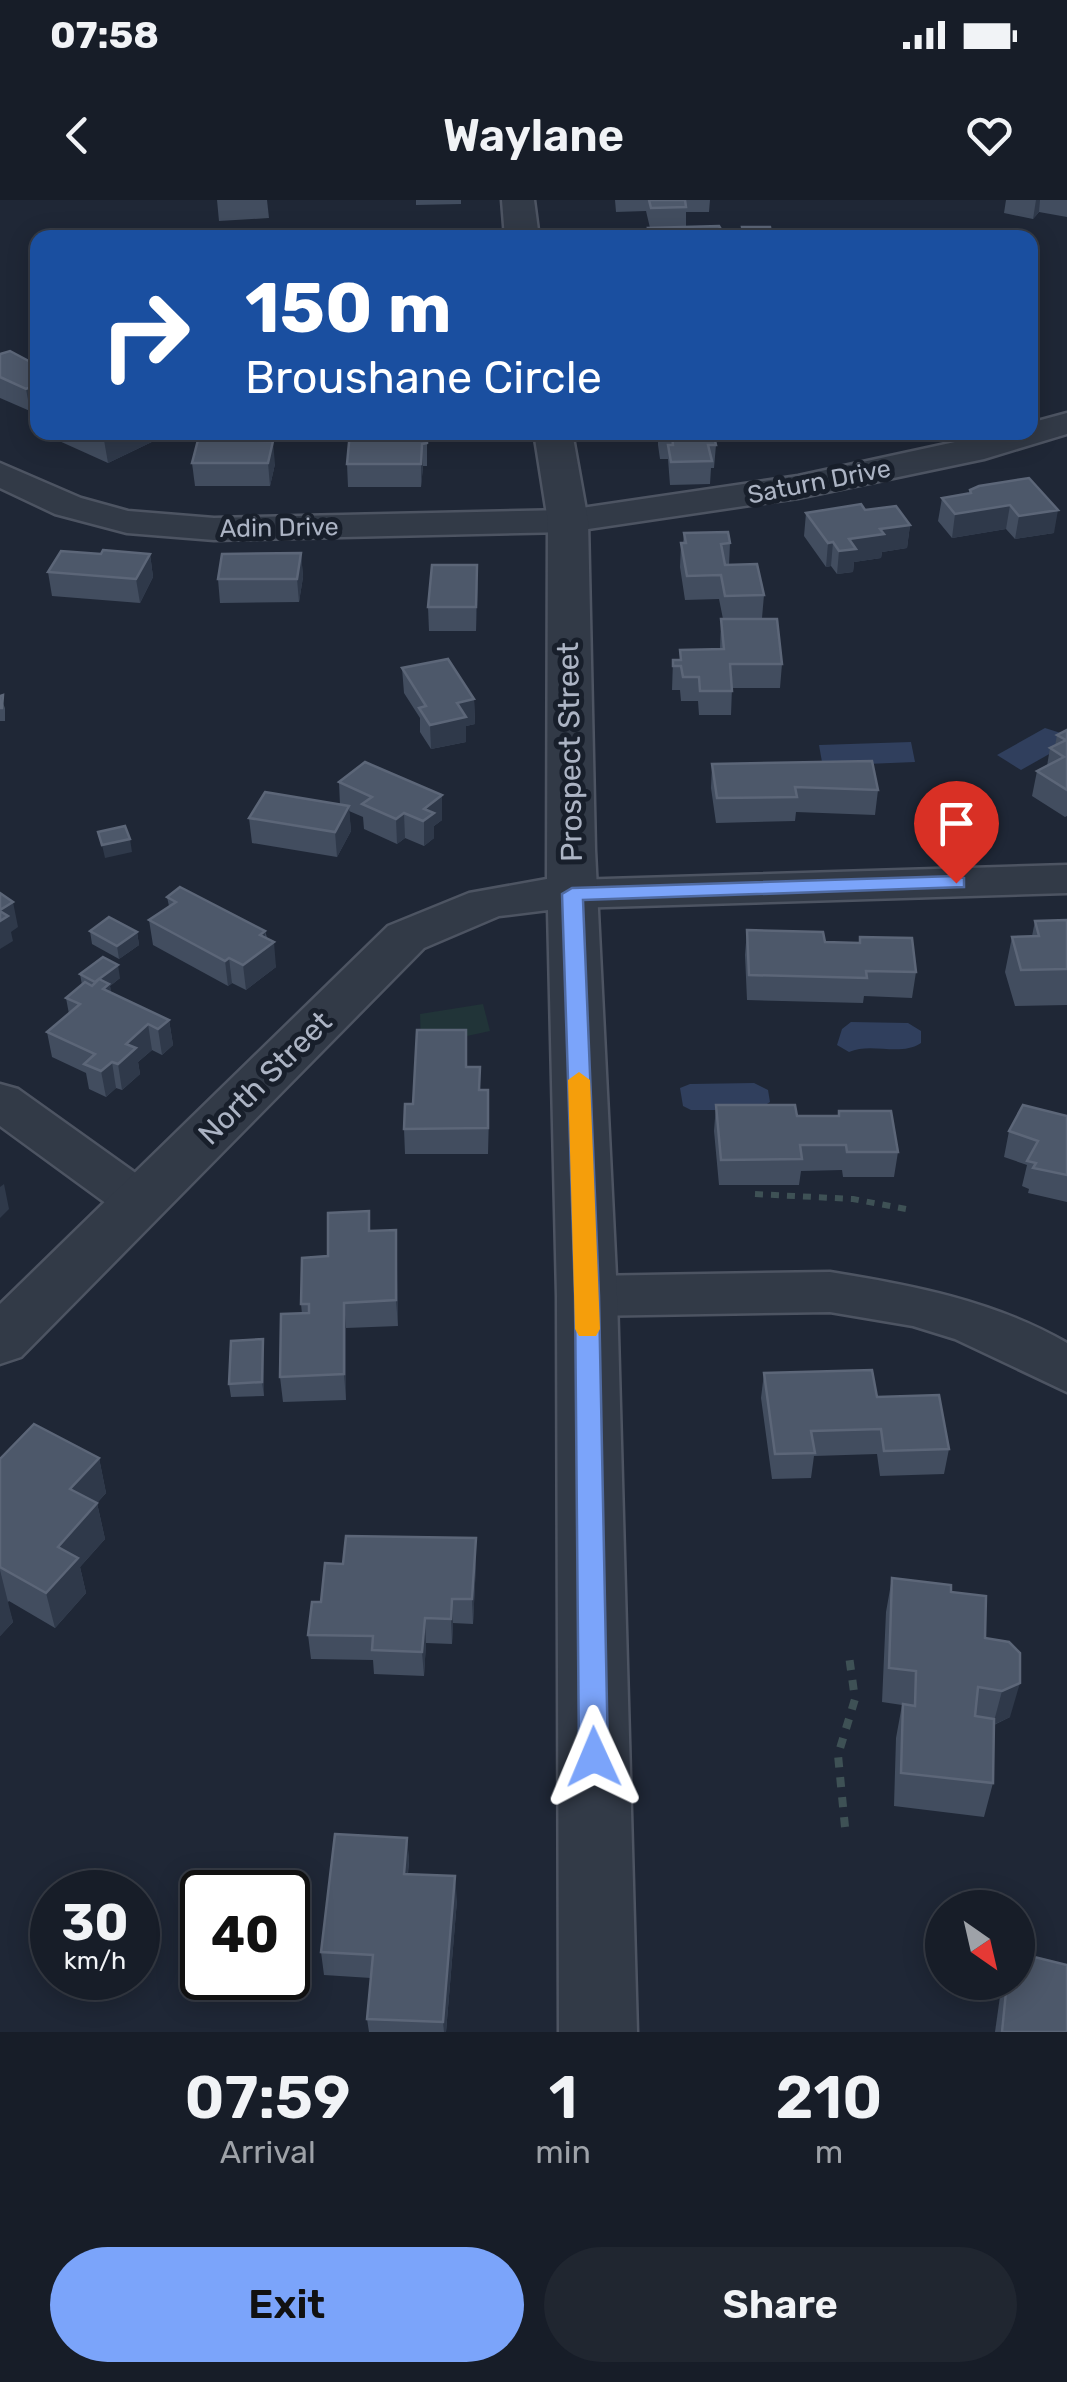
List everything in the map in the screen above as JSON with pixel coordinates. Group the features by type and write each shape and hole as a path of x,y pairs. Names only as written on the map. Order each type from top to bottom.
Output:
{"street":[{"path":"518,200 521,230"},
{"name":"Saturn Drive","path":"1038,433 1067,424"},
{"name":"Prospect Street","path":"554,440 568,521 572,894 587,1296 598,2032"},
{"name":"Saturn Drive","path":"568,521 798,487 1014,440"},
{"name":"Adin Drive","path":"0,474 68,506 127,522 214,529 568,521"},
{"path":"572,894 1067,879"},
{"name":"North Street","path":"0,1341 406,937 450,913 537,892 572,894"},
{"path":"0,1101 140,1202"},
{"path":"587,1296 830,1292 912,1306 973,1324 1030,1348 1067,1370"}],"path":[{"path":"755,1194 834,1194 910,1210"},
{"path":"845,1827 838,1755 854,1699 849,1656"}],"green space":[{"path":"483,1004 490,1031 421,1046 420,1014"}],"water":[{"path":"1045,728 1067,735 1067,744 1021,770 997,755"},
{"path":"911,742 915,762 842,765 822,762 819,745"},
{"path":"851,1022 908,1023 921,1031 921,1043 904,1049 867,1048 849,1052 837,1045 842,1029"},
{"path":"754,1083 768,1090 770,1102 758,1110 691,1110 683,1106 680,1088 690,1084"}],"building":[{"path":"649,200 685,200 686,207 651,208"},
{"path":"719,226 721,230 649,230"},
{"path":"742,227 771,230 743,230"},
{"path":"10,351 30,362 30,387 0,377 0,354"},
{"path":"198,440 273,441 268,463 192,463"},
{"path":"349,440 427,440 422,444 421,464 347,464"},
{"path":"672,440 715,440 716,445 708,445 712,461 671,462 668,445 673,445"},
{"path":"1029,478 1058,510 1019,516 1010,505 955,514 942,498 971,493 979,486"},
{"path":"861,504 865,510 896,506 910,525 849,539 856,549 839,551 833,542 828,543 806,513"},
{"path":"728,532 730,543 721,544 725,565 757,564 764,595 725,596 721,575 687,576 681,543 686,543 684,533"},
{"path":"103,550 150,554 136,579 48,572 61,551 101,554"},
{"path":"301,553 297,579 218,579 222,554"},
{"path":"432,565 477,565 476,607 428,607"},
{"path":"721,619 777,619 782,664 730,664 732,691 700,691 699,677 683,677 681,666 673,666 673,660 681,660 680,650 724,649"},
{"path":"448,659 474,699 457,703 466,717 430,725 419,708 426,706 402,668"},
{"path":"1067,730 1067,790 1037,771 1064,757 1050,748 1066,740 1057,735"},
{"path":"872,761 878,790 795,787 797,797 717,798 712,764"},
{"path":"365,762 442,795 424,809 434,813 423,821 404,813 396,819 362,804 372,797 339,782"},
{"path":"265,792 349,806 335,832 249,818"},
{"path":"125,826 130,839 102,845 98,832"},
{"path":"180,887 265,931 260,935 274,942 243,965 229,958 225,961 149,920 176,902 167,897"},
{"path":"0,893 13,902 0,910"},
{"path":"109,917 137,932 117,946 90,931"},
{"path":"1067,920 1067,969 1021,970 1012,937 1039,936 1035,921"},
{"path":"747,930 823,932 825,942 860,943 860,937 912,938 916,972 866,971 867,978 749,975"},
{"path":"103,957 118,965 95,982 80,974"},
{"path":"99,979 109,984 103,989 169,1020 158,1029 148,1024 126,1044 136,1048 118,1064 112,1062 101,1071 84,1064 95,1054 47,1032 80,1004 66,998 85,982 92,986"},
{"path":"417,1030 466,1030 466,1067 480,1067 479,1090 488,1090 488,1128 404,1129 405,1104 413,1104"},
{"path":"716,1105 795,1105 797,1116 891,1111 898,1152 847,1152 846,1145 800,1145 802,1159 721,1160"},
{"path":"1023,1105 1067,1116 1067,1175 1033,1168 1036,1163 1027,1161 1038,1141 1009,1131"},
{"path":"369,1211 369,1231 396,1230 396,1300 344,1303 344,1374 280,1377 281,1314 309,1313 309,1304 301,1304 302,1258 328,1256 328,1213"},
{"path":"263,1339 262,1382 229,1384 231,1341"},
{"path":"872,1370 877,1397 939,1395 949,1449 884,1451 881,1429 811,1431 815,1453 775,1454 764,1373"},
{"path":"34,1424 99,1458 70,1489 97,1503 58,1547 78,1558 46,1593 0,1567 0,1459"},
{"path":"346,1536 476,1538 472,1599 452,1599 451,1619 425,1618 422,1652 372,1650 373,1636 308,1635 312,1602 321,1602 325,1563 343,1564"},
{"path":"892,1578 951,1585 951,1592 986,1596 985,1638 1009,1642 1020,1653 1020,1683 1002,1691 978,1687 975,1716 994,1719 993,1783 901,1773 903,1704 915,1706 916,1671 889,1668"},
{"path":"335,1834 407,1838 404,1874 455,1876 443,2022 367,2019 373,1955 321,1952"},
{"path":"1035,1957 1067,1965 1067,2032 1002,2032 1005,2000 1035,2000"}],"slow traffic":[{"path":"579,1080 587,1329"}],"route":[{"path":"594,1757 587,1296 572,894 956,883"}]}
